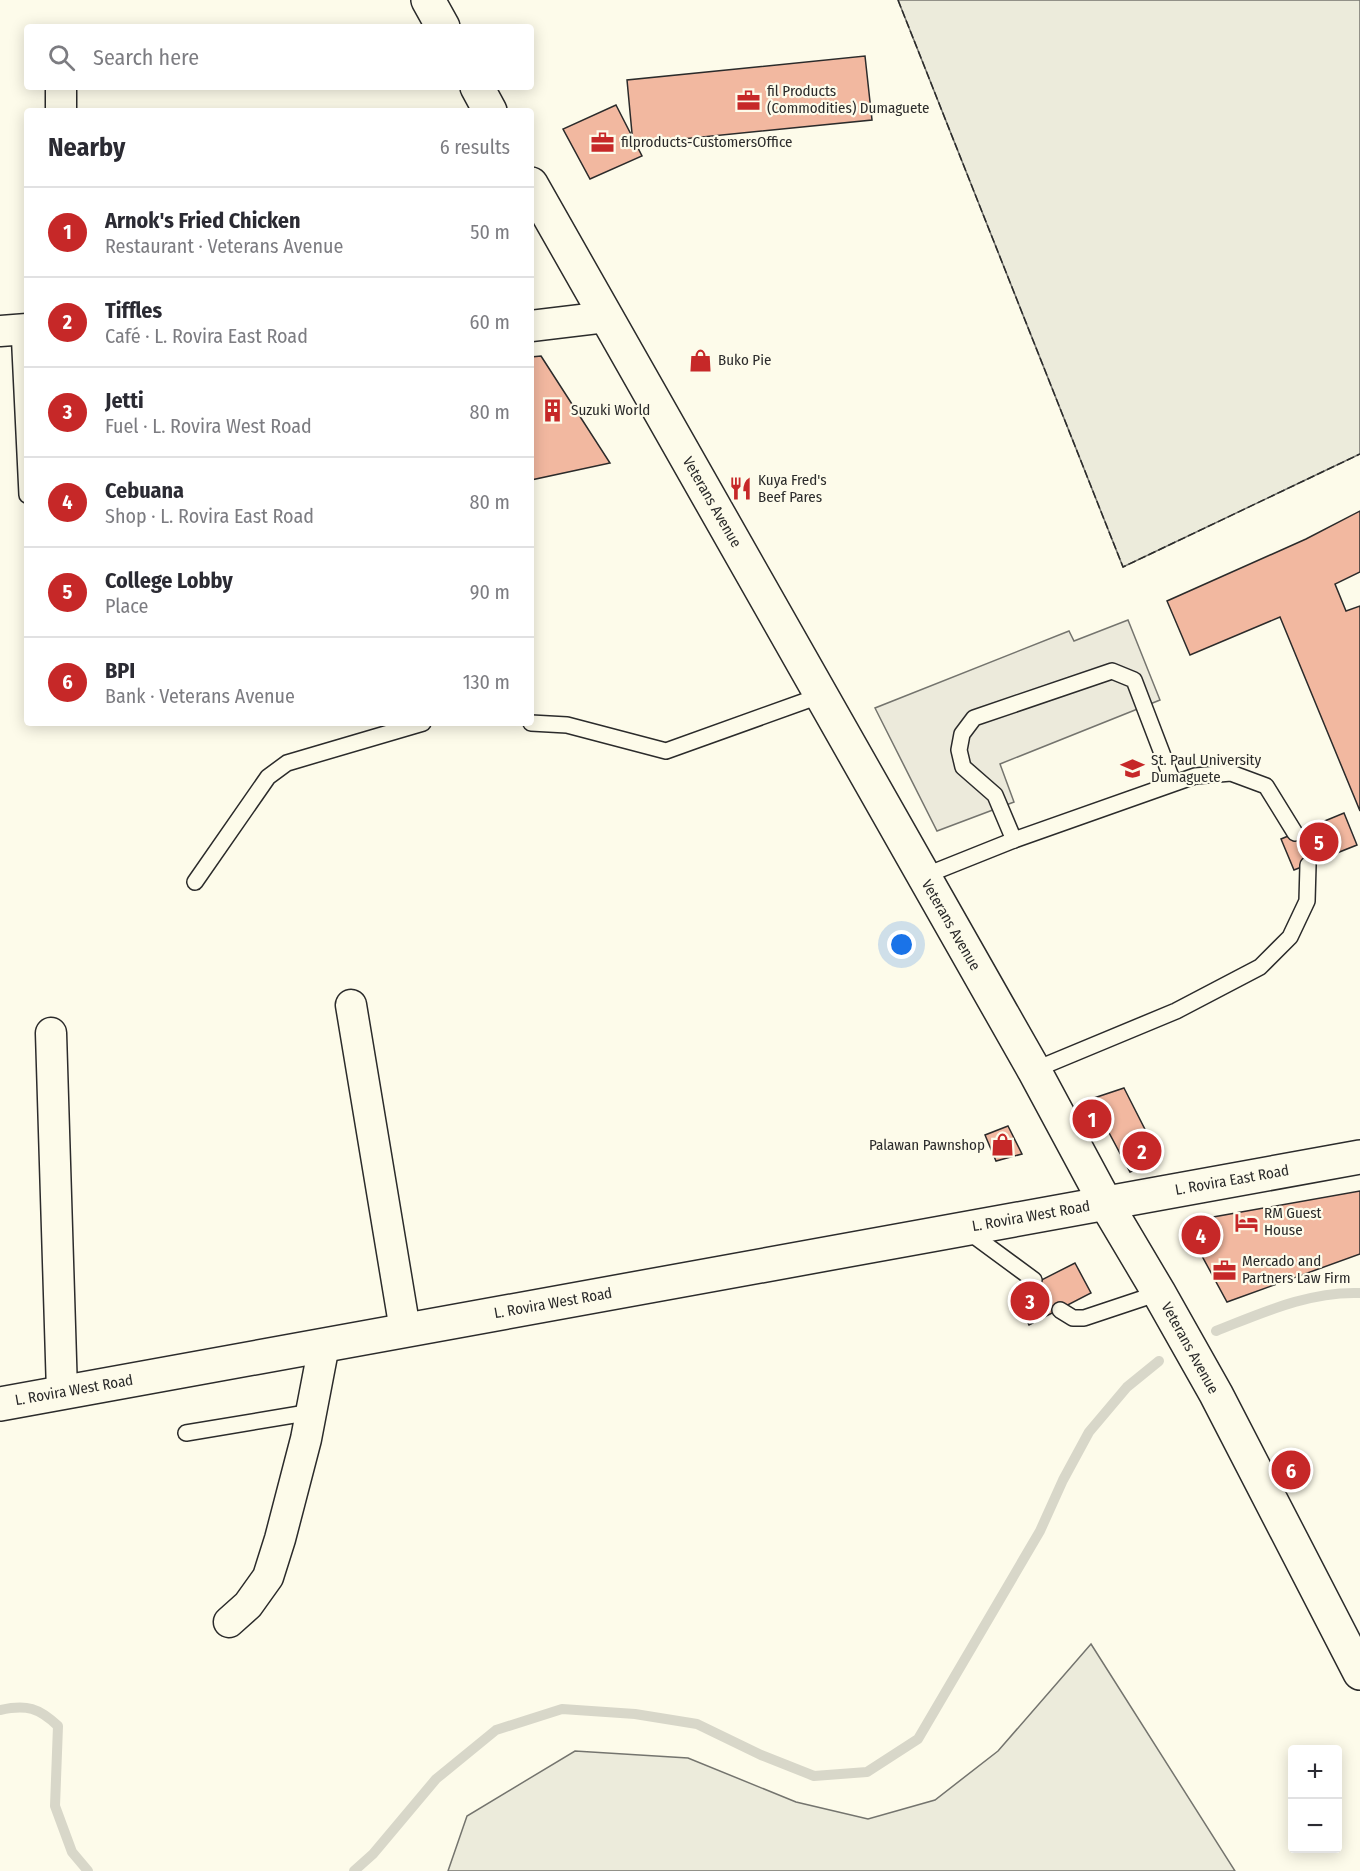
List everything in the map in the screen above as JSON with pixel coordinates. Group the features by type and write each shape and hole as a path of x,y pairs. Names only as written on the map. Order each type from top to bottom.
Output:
{"main road":[{"path":"428,0 441,24"},
{"path":"479,90 488,108"},
{"name":"Veterans Avenue","path":"534,189 1034,1070 1105,1202 1216,1394 1360,1673"},
{"name":"L. Rovira East Road","path":"1105,1202 1360,1157"},
{"name":"L. Rovira West Road","path":"0,1404 1105,1202"}],"street":[{"path":"61,90 61,108"},
{"path":"534,326 606,317"},
{"path":"351,1005 405,1330"},
{"path":"51,1033 62,1392"},
{"path":"229,1622 248,1605 267,1576 283,1527 312,1412 324,1345"}],"lane":[{"path":"15,330 24,454"},
{"path":"1014,840 995,795 963,767 959,750 962,734 974,718 1112,671 1134,680 1173,782"},
{"path":"534,723 567,725 666,751 822,695"},
{"path":"195,882 268,777 287,763 413,726"},
{"path":"924,876 1014,840 1195,776 1231,772 1266,786 1295,833"},
{"path":"1034,1070 1176,1011 1260,967 1290,937 1307,901 1308,865"},
{"path":"964,1228 1034,1280"},
{"path":"1060,1310 1073,1318 1084,1318 1159,1293"},
{"path":"186,1433 312,1412"}],"shaded area":[{"path":"898,0 1360,0 1360,454 1123,567"},
{"path":"1128,620 1160,700 1000,764 1014,802 937,831 875,708 1069,631 1074,641"},
{"path":"1091,1644 1235,1871 448,1871 467,1816 575,1751 688,1758 796,1802 868,1819 935,1800 998,1751"}],"building":[{"name":"fil Products (Commodities) Dumaguete","path":"865,56 872,120 633,144 627,80"},
{"name":"filproducts-CustomersOffice","path":"616,105 642,156 590,179 563,129"},
{"name":"Suzuki World","path":"541,356 610,463 534,479 534,357"},
{"path":"1360,511 1360,572 1335,584 1346,611 1360,606 1360,811 1280,617 1190,655 1167,601 1306,539"},
{"path":"1344,813 1357,845 1294,870 1281,839"},
{"path":"1124,1088 1160,1159 1130,1172 1091,1099"},
{"name":"Palawan Pawnshop","path":"1008,1126 1022,1154 996,1161 985,1135"},
{"path":"1360,1191 1360,1254 1227,1302 1190,1234 1202,1219"},
{"path":"1075,1263 1091,1293 1029,1325 1014,1294"}],"waterway":[{"path":"1216,1331 1304,1299 1341,1293 1360,1293"},
{"path":"354,1871 373,1854 436,1779 496,1730 562,1709 635,1714 697,1724 761,1755 814,1776 867,1772 918,1739 1040,1531 1063,1480 1089,1432 1127,1387 1159,1361"},
{"path":"0,1710 18,1707 32,1709 45,1715 58,1726 55,1806 72,1852 88,1871"}],"fence":[{"path":"898,0 1123,567 1360,454"}],"place":[{"name":"fil Products (Commodities) Dumaguete","path":"749,100"},
{"name":"filproducts-CustomersOffice","path":"603,142"},
{"name":"Buko Pie","path":"700,360"},
{"name":"Suzuki World","path":"553,410"},
{"name":"Kuya Fred's Beef Pares","path":"740,489"},
{"name":"St. Paul University Dumaguete","path":"1133,769"},
{"name":"College Lobby","path":"1319,842"},
{"name":"Arnok's Fried Chicken","path":"1092,1119"},
{"name":"Palawan Pawnshop","path":"1003,1145"},
{"name":"Tiffles","path":"1142,1151"},
{"name":"RM Guest House","path":"1246,1222"},
{"name":"Cebuana","path":"1201,1235"},
{"name":"Mercado and Partners Law Firm","path":"1224,1270"},
{"name":"Jetti","path":"1030,1301"},
{"name":"BPI","path":"1291,1470"}]}
